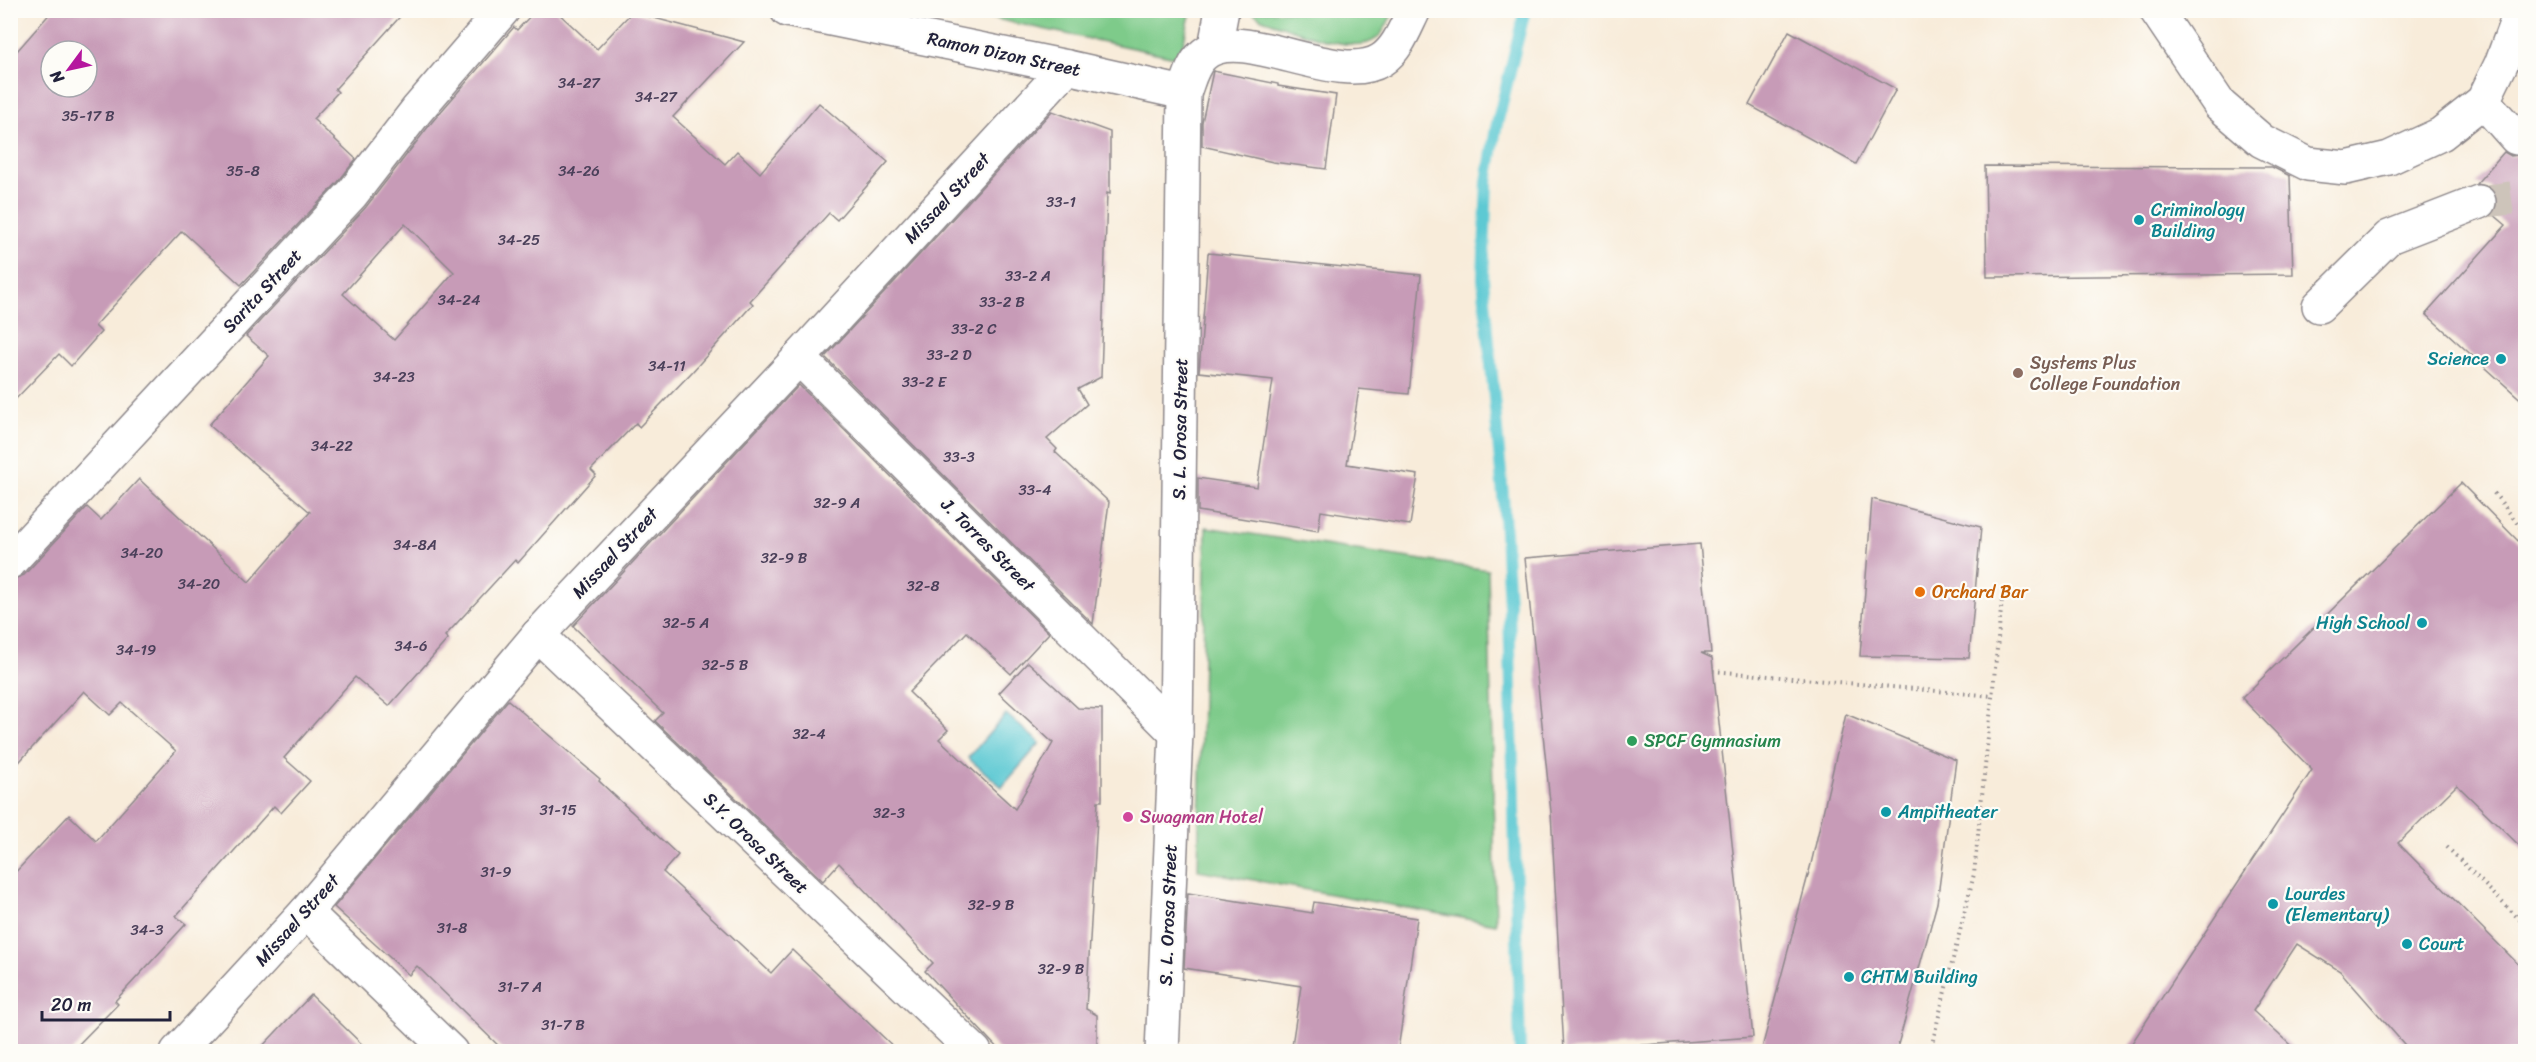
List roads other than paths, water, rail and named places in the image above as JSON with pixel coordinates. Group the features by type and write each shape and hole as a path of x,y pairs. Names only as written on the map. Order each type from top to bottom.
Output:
{"street":[{"name":"Sarita Street","path":"10,562 352,194 417,110 503,10"},
{"name":"Ramon Dizon Street","path":"787,10 1184,93"},
{"path":"1222,10 1215,47 1236,46 1346,67 1365,67 1381,60 1396,46 1414,10"},
{"path":"2156,10 2220,105 2262,141 2308,164 2346,168 2389,158 2441,134 2483,101 2502,64 2521,10"},
{"name":"S. L. Orosa Street","path":"1162,1052 1176,733 1184,93 1193,67 1202,55 1215,47"},
{"name":"Missael Street","path":"177,1052 306,912 538,635 800,358 1067,67"},
{"path":"2483,101 2516,138"},
{"path":"2319,306 2389,237 2479,202"},
{"name":"J. Torres Street","path":"800,358 1176,733"},
{"name":"S.Y. Orosa Street","path":"538,635 975,1052"},
{"path":"306,912 451,1052"}],"water":[{"path":"1006,714 1040,743 1002,787 968,758"}],"waterway":[{"path":"1520,1052 1509,606 1503,495 1483,278 1487,182 1496,128 1525,10"}],"tunnel":[{"path":"2479,202 2526,196"}],"place":[{"name":"Criminology Building","path":"2139,220"},
{"name":"Science","path":"2501,359"},
{"name":"Systems Plus College Foundation","path":"2018,373"},
{"name":"Orchard Bar","path":"1920,592"},
{"name":"High School","path":"2422,623"},
{"name":"SPCF Gymnasium","path":"1632,741"},
{"name":"Ampitheater","path":"1886,812"},
{"name":"Swagman Hotel","path":"1128,817"},
{"name":"Lourdes (Elementary)","path":"2273,904"},
{"name":"Court","path":"2407,944"},
{"name":"CHTM Building","path":"1849,977"}]}
